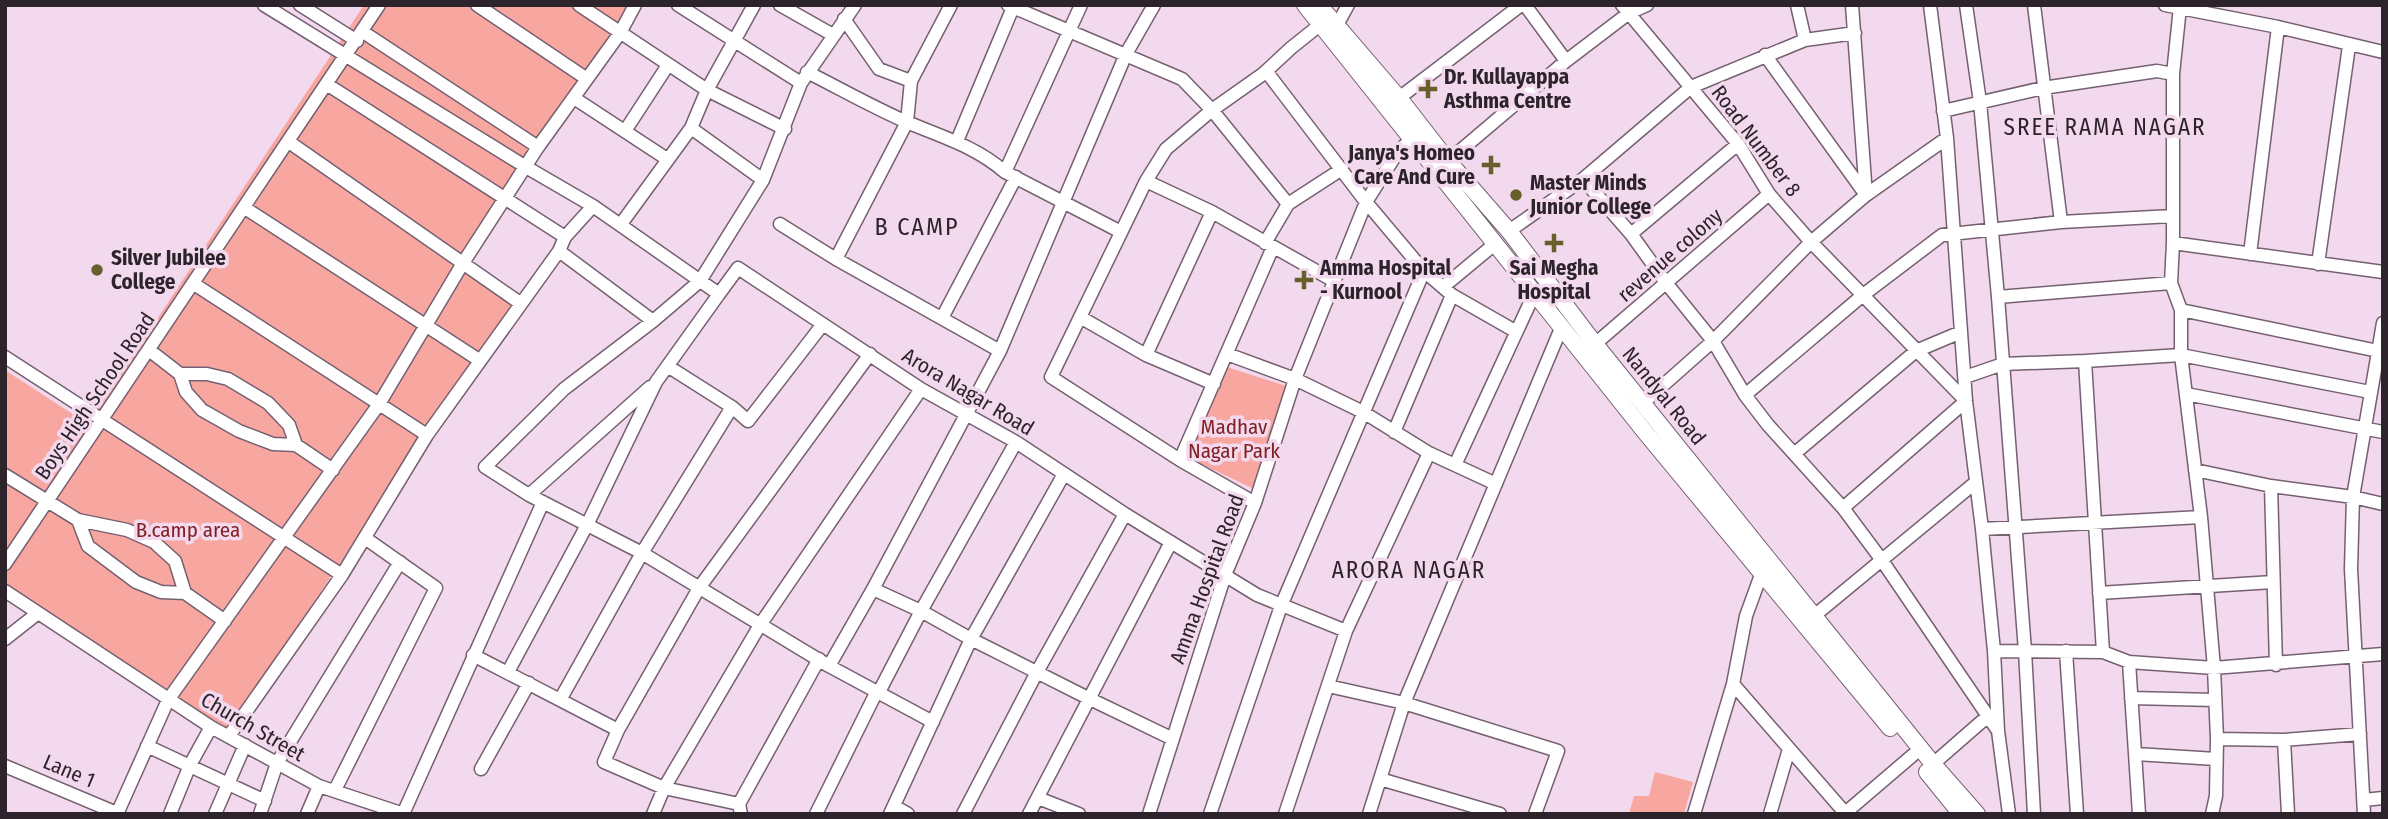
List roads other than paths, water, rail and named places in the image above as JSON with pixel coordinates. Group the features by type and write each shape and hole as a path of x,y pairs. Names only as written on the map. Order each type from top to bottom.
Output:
{"main road":[{"name":"Nandyal Road","path":"1305,5 1399,98 1418,134 1448,160 1509,231 1595,344 1933,764 1977,814"},
{"name":"Nandyal Road","path":"1319,5 1328,25 1418,134 1496,243 1961,814"}],"street":[{"path":"264,5 345,57 593,206 719,295 656,382 529,495"},
{"path":"300,5 360,36 538,147"},
{"name":"Boys High School Road","path":"5,564 379,5"},
{"path":"477,5 587,79"},
{"path":"579,5 707,90 785,129"},
{"path":"117,813 168,700 379,404 463,263 538,147 620,33 635,5"},
{"path":"678,5 735,42 804,78 957,141 989,158 1010,175 1121,232"},
{"path":"621,224 691,128 707,90 754,5"},
{"path":"780,5 833,35"},
{"path":"855,5 804,78 763,180 700,281 564,389 485,467 529,495 642,553 760,625 933,722"},
{"path":"836,259 907,122 911,80 951,5"},
{"path":"942,318 1010,175 1081,5"},
{"path":"870,354 699,588 618,730 604,762 664,788 740,809 824,662 873,589 1000,351 1126,54 1154,5"},
{"path":"1255,503 1180,460 1051,377 1146,181 1166,149 1212,110 1266,71 1291,48 1328,25 1348,5"},
{"path":"1399,98 1523,5 1566,61"},
{"path":"1448,160 1625,9 1647,5"},
{"path":"1797,5 1805,40"},
{"path":"1852,5 1866,195"},
{"path":"1930,5 1947,138 1966,401 1982,529 1994,651 1998,732 2009,814"},
{"path":"1966,5 1980,102 1998,297 2037,812"},
{"path":"2034,5 2061,222"},
{"path":"2165,5 2278,27 2383,52"},
{"path":"957,141 1012,6 1182,79 1212,110 1287,204"},
{"path":"2180,7 2173,74 2171,283 2181,310 2182,355 2201,517 2214,668 2217,759 2216,796 2212,814"},
{"name":"Road Number 8","path":"1625,9 1738,144 1769,194 1811,242 1966,401"},
{"path":"844,19 879,69 911,80"},
{"path":"2250,254 2278,27"},
{"path":"1509,231 1583,179 1691,87 1805,40 1855,33"},
{"path":"2318,264 2349,46"},
{"path":"1765,55 1866,195"},
{"path":"625,131 668,65"},
{"path":"1266,71 1366,202 1424,271 1448,291 1515,331"},
{"path":"1943,111 2043,89 2157,71 2173,74"},
{"path":"328,85 565,237"},
{"path":"574,98 667,159"},
{"path":"691,128 763,180"},
{"path":"1366,202 1399,150 1418,134"},
{"path":"1643,403 1713,341 1811,242 1866,195 1947,138"},
{"path":"289,142 520,303"},
{"path":"1631,233 1738,144"},
{"path":"1180,460 1227,354 1287,204 1342,169"},
{"path":"1583,179 1631,233 1667,284 1713,341 1745,395 1843,508 1881,559 1998,732"},
{"path":"1146,181 1212,212 1334,281"},
{"name":"revenue colony","path":"1595,344 1769,194"},
{"name":"Amma Hospital Road","path":"1149,814 1225,575 1255,503 1296,379 1366,202"},
{"path":"229,736 342,575 427,435 559,251 565,237 593,206"},
{"path":"245,208 479,360"},
{"path":"1146,355 1212,212"},
{"path":"1745,395 1863,295 1942,235 2061,222 2172,216"},
{"path":"780,224 836,259 1000,351"},
{"path":"1394,432 1448,291 1496,243"},
{"path":"2173,243 2383,272"},
{"path":"559,251 653,321"},
{"name":"Arora Nagar Road","path":"719,295 738,268 922,389 1016,442 1125,514 1257,595 1346,631"},
{"path":"1210,814 1281,606 1424,271"},
{"path":"1998,297 2171,283"},
{"path":"194,284 427,435"},
{"path":"1455,465 1535,292"},
{"path":"2181,310 2380,352"},
{"path":"1080,317 1146,355 1214,384"},
{"path":"2364,814 2351,569 2353,497 2383,323"},
{"path":"669,367 732,407 748,421 823,324"},
{"path":"1369,814 1404,703 1562,326"},
{"path":"1794,454 1916,351 1961,332"},
{"path":"149,350 180,374 186,392 202,410 239,431 273,444 296,445 333,470"},
{"path":"1227,354 1296,379 1363,412 1429,453 1496,484"},
{"path":"1965,377 2003,364 2182,355 2370,392"},
{"path":"5,357 342,575"},
{"path":"2085,361 2103,652"},
{"path":"180,374 207,374 228,379 268,403 289,425 296,445"},
{"path":"508,672 587,525 656,382"},
{"path":"653,814 664,788 760,625 922,389"},
{"path":"2186,394 2383,432"},
{"path":"1843,508 1966,401"},
{"path":"560,700 642,553 732,407"},
{"path":"816,814 921,611 1016,442"},
{"path":"1285,814 1346,631 1429,453"},
{"path":"2195,470 2271,486 2353,497 2383,504"},
{"path":"908,814 892,810 971,639 1064,474"},
{"path":"5,475 78,520 127,530 154,542 175,561 185,593"},
{"path":"1814,616 1976,482"},
{"path":"2271,486 2276,664"},
{"path":"403,814 543,502"},
{"path":"963,814 1037,672 1125,514"},
{"path":"1982,529 2201,517"},
{"path":"78,520 88,546 136,582 161,592 185,593 225,621"},
{"path":"335,790 436,588 365,538"},
{"path":"1029,814 1171,542"},
{"path":"260,814 277,763 400,562"},
{"path":"1694,814 1732,684 1746,617 1762,572"},
{"path":"2099,593 2273,582"},
{"path":"873,589 1173,738"},
{"name":"Church Street","path":"5,591 211,727 319,786 403,814"},
{"path":"5,639 38,613"},
{"path":"1994,651 2103,652 2129,662 2214,668 2383,654"},
{"path":"2066,651 2077,814"},
{"path":"473,655 618,730"},
{"path":"2129,662 2139,814"},
{"path":"481,769 529,683"},
{"path":"1732,684 1845,813 1913,755"},
{"path":"1328,686 1404,703 1558,751 1535,814"},
{"path":"2131,698 2215,701"},
{"path":"1933,764 1988,716"},
{"path":"170,814 190,765 211,727"},
{"path":"2217,739 2284,740 2360,734"},
{"path":"2284,740 2288,814"},
{"path":"215,814 245,745"},
{"path":"147,746 265,801"},
{"path":"1770,814 1788,749"},
{"path":"2136,754 2217,759"},
{"name":"Lane 1","path":"5,766 117,813"},
{"path":"1380,779 1500,814"},
{"path":"307,814 319,786"},
{"path":"1038,798 1079,814"},
{"path":"2364,800 2383,798"},
{"path":"1450,814 1454,801"}],"place":[{"name":"Dr. Kullayappa Asthma Centre","path":"1428,89"},
{"name":"Janya's Homeo Care And Cure","path":"1491,165"},
{"name":"Master Minds Junior College","path":"1516,195"},
{"name":"Sai Megha Hospital","path":"1554,243"},
{"name":"Silver Jubilee College","path":"97,270"},
{"name":"Amma Hospital - Kurnool","path":"1304,280"}],"district":[{"name":"SREE RAMA NAGAR","path":"2105,127"},
{"name":"B CAMP","path":"917,227"},
{"name":"ARORA NAGAR","path":"1409,570"}],"park label":[{"name":"Madhav Nagar Park","path":"1234,439"},
{"name":"B.camp area","path":"188,530"}]}
